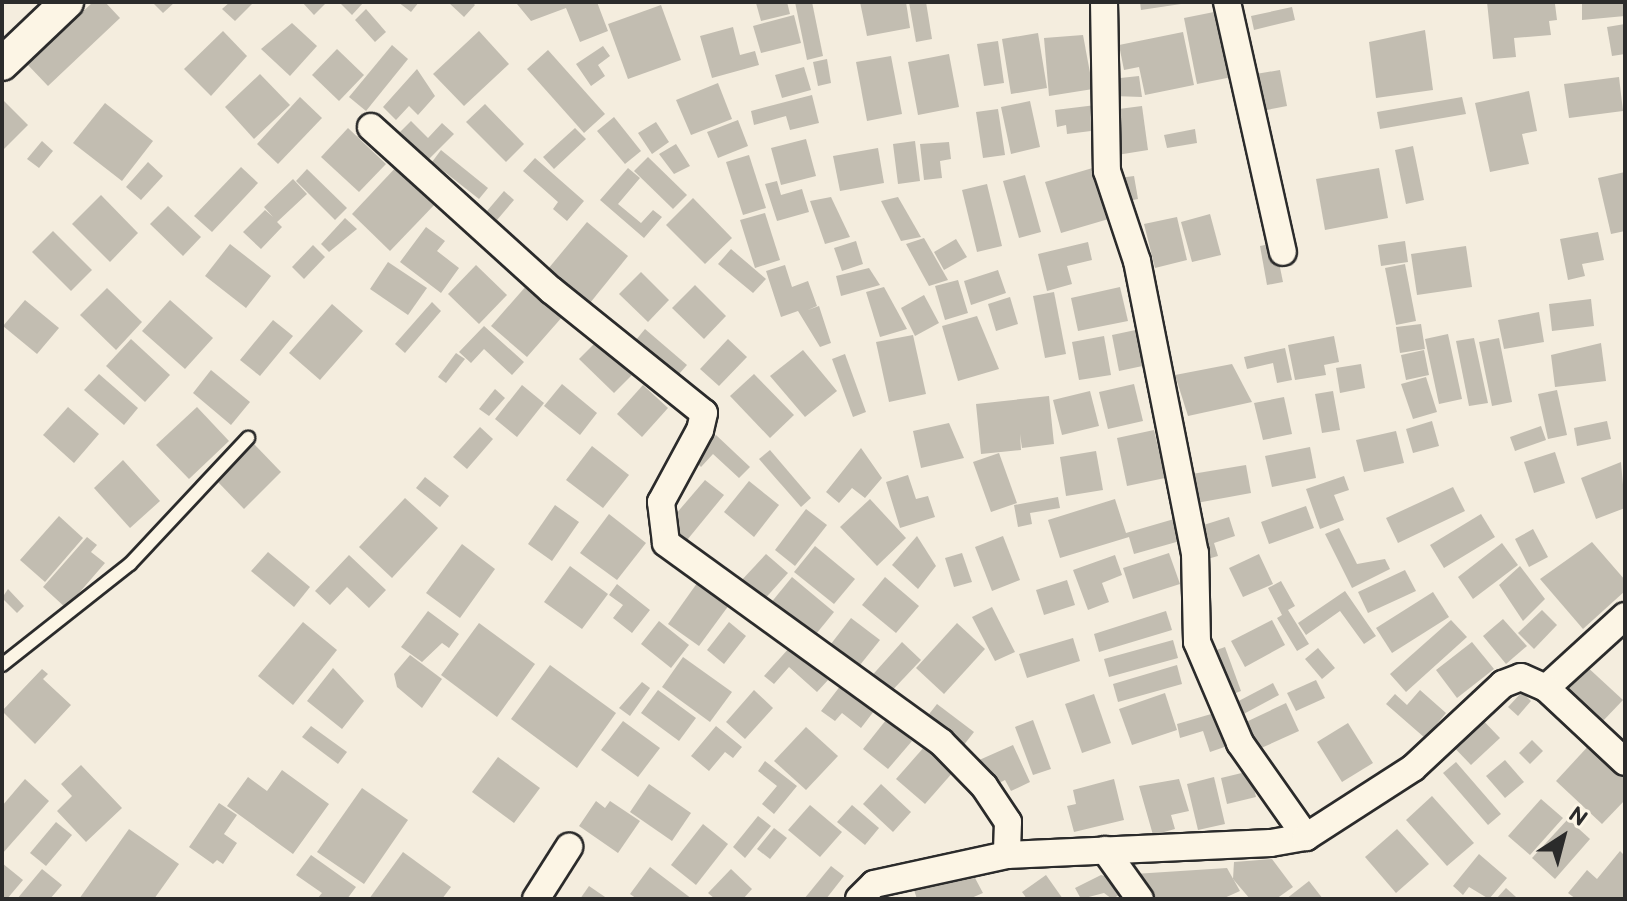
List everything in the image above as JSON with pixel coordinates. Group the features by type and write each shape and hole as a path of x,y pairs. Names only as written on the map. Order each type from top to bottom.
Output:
{"street":[{"path":"2,64 67,2"},
{"path":"1104,2 1107,171 1137,261 1195,553 1197,642 1240,743 1306,837"},
{"path":"1227,2 1283,252"},
{"path":"371,127 551,290 704,413 700,430 661,502 666,543 941,742 984,786 1008,822 1007,855"},
{"path":"1546,688 1625,616"},
{"path":"859,899 874,884 1007,855 1306,837 1413,768 1503,684 1521,677 1546,688 1625,762"},
{"path":"536,899 569,847"},
{"path":"1105,850 1140,899"}],"lane":[{"path":"2,665 130,564 248,438"}],"building":[{"path":"93,2 105,2 120,18 48,86 27,64"},
{"path":"152,2 175,2 163,13"},
{"path":"230,2 254,2 235,21 222,9"},
{"path":"302,2 327,2 314,15"},
{"path":"339,2 362,2 363,3 352,15"},
{"path":"398,2 419,2 411,12"},
{"path":"448,2 472,2 475,5 464,17"},
{"path":"597,2 608,31 580,42 566,8 531,21 517,4"},
{"path":"787,2 790,14 761,21 756,3"},
{"path":"795,2 812,2 823,56 807,60"},
{"path":"860,2 906,2 910,28 867,36"},
{"path":"909,2 926,2 932,39 916,42"},
{"path":"1140,2 1181,2 1181,4 1141,10"},
{"path":"1487,2 1555,4 1557,20 1549,21 1551,35 1514,38 1516,57 1493,59"},
{"path":"1582,2 1625,2 1625,16 1582,20"},
{"path":"661,5 681,60 628,79 608,24"},
{"path":"1292,7 1295,20 1254,30 1251,16"},
{"path":"366,9 386,32 375,42 355,20"},
{"path":"1219,11 1232,77 1197,84 1184,18"},
{"path":"794,15 801,43 761,53 753,26"},
{"path":"292,23 317,46 290,76 261,49"},
{"path":"1625,24 1625,54 1612,56 1607,27"},
{"path":"733,27 740,55 755,51 759,65 712,78 700,36"},
{"path":"1425,30 1433,90 1376,98 1369,42"},
{"path":"223,31 247,56 211,96 184,69"},
{"path":"479,31 509,64 464,106 433,74"},
{"path":"1183,32 1194,85 1145,95 1139,67 1124,70 1119,45"},
{"path":"1038,33 1047,88 1011,94 1002,39"},
{"path":"1083,35 1093,89 1049,96 1044,38"},
{"path":"998,41 1004,83 984,86 977,44"},
{"path":"392,45 408,59 366,111 349,97"},
{"path":"603,46 610,56 598,65 605,76 591,86 576,64"},
{"path":"337,49 364,75 339,101 312,75"},
{"path":"548,50 605,114 584,133 527,69"},
{"path":"949,54 959,107 918,115 908,62"},
{"path":"891,56 902,114 867,121 856,62"},
{"path":"827,59 831,83 818,86 813,62"},
{"path":"804,67 811,90 782,98 775,75"},
{"path":"417,69 435,96 418,115 409,106 396,120 383,107"},
{"path":"1280,70 1287,106 1256,112 1250,75"},
{"path":"260,74 290,105 254,139 225,107"},
{"path":"1139,76 1142,97 1113,96 1111,79"},
{"path":"1619,77 1623,111 1569,118 1564,84"},
{"path":"718,83 732,119 691,135 676,100"},
{"path":"1529,91 1537,131 1522,134 1529,164 1490,172 1475,103"},
{"path":"812,95 819,123 790,130 786,116 754,125 751,111"},
{"path":"300,97 322,118 278,164 257,144"},
{"path":"1462,97 1466,114 1380,129 1377,112"},
{"path":"2,99 28,125 2,151"},
{"path":"1030,101 1040,147 1011,154 1001,107"},
{"path":"105,103 153,141 122,181 73,143"},
{"path":"485,104 524,144 506,162 466,122"},
{"path":"1096,105 1099,130 1067,134 1066,125 1057,127 1055,110"},
{"path":"1142,106 1148,150 1117,155 1111,110"},
{"path":"998,109 1005,155 983,158 976,112"},
{"path":"614,117 641,151 625,164 597,131"},
{"path":"738,120 748,146 718,158 707,132"},
{"path":"411,121 428,138 442,123 454,134 428,160 400,132"},
{"path":"656,122 669,142 652,154 638,133"},
{"path":"348,128 386,164 359,192 321,157"},
{"path":"575,128 586,139 554,169 543,157"},
{"path":"1195,129 1197,143 1167,148 1164,135"},
{"path":"806,139 816,176 781,185 771,148"},
{"path":"42,141 53,151 39,168 27,159"},
{"path":"915,141 920,181 898,184 893,144"},
{"path":"949,142 951,159 940,161 942,178 924,180 920,144"},
{"path":"676,144 690,166 674,174 659,154"},
{"path":"1413,146 1424,200 1406,204 1395,150"},
{"path":"878,148 884,183 840,191 833,156"},
{"path":"441,150 488,188 479,199 432,162"},
{"path":"749,155 766,208 743,215 726,162"},
{"path":"648,157 687,195 673,209 634,171"},
{"path":"535,158 584,201 567,221 553,209 558,202 523,171"},
{"path":"148,162 163,176 141,200 126,187"},
{"path":"399,164 438,201 390,251 352,214"},
{"path":"241,167 258,183 212,232 194,216"},
{"path":"1096,167 1112,218 1061,233 1045,182"},
{"path":"628,168 640,178 618,204 641,223 653,210 662,217 644,238 600,200"},
{"path":"1379,168 1388,218 1325,230 1316,179"},
{"path":"307,169 347,208 335,220 296,181"},
{"path":"1625,172 1625,231 1611,234 1598,178"},
{"path":"1025,175 1041,232 1019,238 1003,181"},
{"path":"1134,176 1138,199 1123,202 1119,178"},
{"path":"293,179 307,194 277,222 282,227 261,249 243,232 265,210 273,217 264,207"},
{"path":"777,181 781,195 802,189 809,212 777,221 765,184"},
{"path":"987,184 1002,246 977,252 962,190"},
{"path":"504,191 514,200 497,220 487,211"},
{"path":"101,195 138,233 110,262 72,224"},
{"path":"831,197 850,237 825,244 810,201"},
{"path":"898,197 921,237 901,241 881,201"},
{"path":"693,198 732,238 705,264 666,225"},
{"path":"168,206 201,237 183,256 150,224"},
{"path":"765,213 780,260 755,268 740,220"},
{"path":"1210,214 1221,255 1192,262 1181,222"},
{"path":"1177,217 1187,260 1155,268 1144,224"},
{"path":"345,218 357,229 329,252 321,244"},
{"path":"587,222 628,256 590,303 548,269"},
{"path":"426,227 445,241 437,251 459,268 441,293 400,262"},
{"path":"53,231 92,270 71,291 32,252"},
{"path":"1598,232 1604,260 1582,264 1585,276 1568,280 1560,239"},
{"path":"924,238 948,280 929,286 906,244"},
{"path":"956,239 967,257 944,270 934,252"},
{"path":"856,241 863,264 842,271 834,248"},
{"path":"1405,241 1408,262 1381,266 1378,245"},
{"path":"1088,242 1092,260 1067,266 1072,284 1047,291 1038,254"},
{"path":"1275,243 1283,282 1267,285 1260,246"},
{"path":"230,244 271,276 246,308 205,276"},
{"path":"313,245 325,257 304,279 292,267"},
{"path":"1466,246 1472,287 1417,295 1411,254"},
{"path":"731,249 766,279 753,293 718,264"},
{"path":"388,262 427,288 408,315 370,289"},
{"path":"1405,264 1416,321 1396,325 1385,268"},
{"path":"476,265 507,295 479,324 448,294"},
{"path":"785,265 792,287 808,281 817,306 808,310 819,306 831,343 820,347 798,311 781,317 766,271"},
{"path":"869,268 880,285 841,296 836,276"},
{"path":"998,270 1006,293 971,305 964,281"},
{"path":"641,272 669,300 648,322 619,294"},
{"path":"958,280 968,313 945,320 935,286"},
{"path":"527,285 563,316 527,357 491,326"},
{"path":"695,285 726,316 704,339 672,308"},
{"path":"884,287 907,329 880,337 866,292"},
{"path":"1120,287 1128,321 1078,331 1071,298"},
{"path":"107,288 142,322 116,350 80,315"},
{"path":"1054,292 1066,354 1045,358 1033,296"},
{"path":"924,295 939,323 915,336 901,308"},
{"path":"1010,297 1018,324 996,331 988,304"},
{"path":"1591,299 1594,326 1552,331 1549,304"},
{"path":"25,300 59,328 37,354 3,326"},
{"path":"170,300 213,338 185,369 142,331"},
{"path":"432,302 441,311 405,353 395,344"},
{"path":"332,304 363,331 320,380 289,353"},
{"path":"1539,312 1544,342 1504,349 1498,320"},
{"path":"977,316 999,369 958,381 942,326"},
{"path":"273,320 293,336 260,376 240,360"},
{"path":"1421,324 1425,349 1400,353 1396,327"},
{"path":"484,326 524,362 512,375 484,349 471,363 459,352"},
{"path":"1145,328 1152,364 1119,371 1112,335"},
{"path":"645,329 687,365 672,382 631,346"},
{"path":"1448,334 1462,399 1439,404 1425,339"},
{"path":"913,335 926,394 889,402 876,342"},
{"path":"1104,336 1111,375 1079,380 1072,342"},
{"path":"1334,336 1339,362 1324,365 1326,375 1295,380 1288,345"},
{"path":"1474,338 1488,403 1469,406 1456,341"},
{"path":"1499,338 1512,402 1492,406 1479,342"},
{"path":"131,339 170,375 145,402 106,366"},
{"path":"728,339 747,357 719,386 700,369"},
{"path":"597,341 632,375 614,393 579,359"},
{"path":"1601,343 1606,381 1555,387 1551,355"},
{"path":"1285,348 1292,380 1277,383 1273,363 1247,369 1244,357"},
{"path":"803,350 837,391 805,417 770,376"},
{"path":"1424,350 1429,375 1406,380 1401,355"},
{"path":"456,353 465,359 446,383 438,377"},
{"path":"845,354 866,412 853,417 832,359"},
{"path":"1232,364 1252,402 1188,416 1175,375"},
{"path":"1361,364 1365,388 1340,393 1336,368"},
{"path":"211,370 250,402 231,425 193,393"},
{"path":"99,374 138,408 124,425 84,390"},
{"path":"754,374 794,415 770,438 730,396"},
{"path":"1426,377 1437,412 1413,419 1401,384"},
{"path":"562,384 597,413 580,435 544,406"},
{"path":"1134,384 1143,421 1108,429 1099,392"},
{"path":"522,385 544,403 517,437 495,419"},
{"path":"643,385 668,408 642,437 617,414"},
{"path":"495,389 505,398 489,416 479,409"},
{"path":"1557,390 1567,435 1548,439 1538,394"},
{"path":"1090,391 1099,426 1062,435 1053,400"},
{"path":"1333,391 1340,430 1322,433 1315,394"},
{"path":"1049,396 1054,444 1022,448 1020,434 1021,450 981,454 976,404"},
{"path":"1284,397 1292,434 1263,440 1254,403"},
{"path":"68,407 99,434 74,463 43,435"},
{"path":"197,407 229,441 189,479 156,445"},
{"path":"1432,421 1439,446 1413,453 1406,429"},
{"path":"1607,421 1611,439 1577,446 1574,428"},
{"path":"949,423 964,458 921,468 913,431"},
{"path":"1541,426 1546,440 1515,451 1510,437"},
{"path":"480,427 493,439 467,469 453,457"},
{"path":"1154,430 1165,478 1127,486 1117,438"},
{"path":"1396,431 1404,463 1364,472 1356,440"},
{"path":"716,435 750,467 739,478 713,454 701,467 693,459"},
{"path":"254,444 281,472 244,509 217,481"},
{"path":"592,446 629,475 603,508 566,480"},
{"path":"1310,447 1316,478 1272,487 1265,456"},
{"path":"861,448 882,478 865,498 852,488 839,503 826,492"},
{"path":"770,450 811,498 801,507 759,459"},
{"path":"1096,451 1103,490 1066,496 1060,457"},
{"path":"1555,452 1565,483 1534,493 1524,462"},
{"path":"999,453 1017,503 991,512 973,462"},
{"path":"123,460 160,501 130,528 94,488"},
{"path":"1621,462 1625,508 1596,519 1581,478"},
{"path":"1246,465 1251,493 1191,504 1186,475"},
{"path":"908,475 916,499 928,496 935,517 900,528 886,482"},
{"path":"1344,476 1349,490 1334,495 1344,520 1320,529 1306,489"},
{"path":"425,477 449,496 440,507 416,488"},
{"path":"705,480 724,495 683,545 663,529"},
{"path":"749,481 779,505 754,537 724,512"},
{"path":"1453,487 1465,511 1398,543 1386,518"},
{"path":"1058,497 1060,508 1030,513 1032,524 1018,527 1014,505"},
{"path":"405,498 438,528 392,578 359,547"},
{"path":"870,499 906,538 877,566 840,527"},
{"path":"1115,499 1126,533 1181,517 1187,539 1134,554 1129,537 1060,558 1048,520"},
{"path":"555,505 579,522 552,561 528,544"},
{"path":"1306,506 1314,528 1269,544 1261,522"},
{"path":"806,509 827,525 795,566 775,550"},
{"path":"609,514 646,543 617,580 580,553"},
{"path":"1481,514 1495,537 1444,568 1430,545"},
{"path":"59,516 83,538 45,582 20,560"},
{"path":"1229,517 1235,536 1214,543 1218,556 1204,560 1194,528"},
{"path":"1339,528 1357,564 1385,559 1390,569 1352,588 1325,534"},
{"path":"1533,529 1548,557 1529,567 1515,539"},
{"path":"917,536 936,566 918,589 892,565"},
{"path":"1003,536 1020,580 992,591 975,547"},
{"path":"87,537 97,545 91,552 105,563 66,608 43,587"},
{"path":"1592,542 1625,580 1625,591 1583,629 1540,579"},
{"path":"1502,543 1518,565 1473,599 1458,577"},
{"path":"462,544 495,569 460,618 426,593"},
{"path":"815,546 855,579 834,604 794,572"},
{"path":"268,552 310,587 294,607 251,571"},
{"path":"962,553 972,582 954,587 945,558"},
{"path":"1169,553 1180,584 1133,599 1123,568"},
{"path":"766,554 788,573 762,602 740,582"},
{"path":"1259,554 1273,584 1243,597 1229,568"},
{"path":"349,555 386,590 369,608 347,587 330,605 315,591"},
{"path":"1115,555 1122,575 1102,583 1109,602 1088,610 1073,570"},
{"path":"570,566 608,594 582,629 544,602"},
{"path":"1520,566 1545,599 1523,621 1499,585"},
{"path":"1405,570 1416,591 1368,613 1358,592"},
{"path":"792,577 834,612 812,639 770,604"},
{"path":"885,577 919,606 896,633 862,605"},
{"path":"700,579 732,601 699,646 668,624"},
{"path":"1067,580 1075,605 1044,615 1036,590"},
{"path":"1281,581 1295,606 1288,610 1309,644 1297,651 1277,618 1282,615 1268,588"},
{"path":"617,584 650,610 632,633 613,618 623,605 609,595"},
{"path":"8,589 24,606 17,613 2,598"},
{"path":"1345,591 1376,636 1364,644 1340,611 1306,635 1298,623"},
{"path":"1433,592 1449,617 1392,653 1376,628"},
{"path":"992,607 1015,652 995,661 972,617"},
{"path":"1542,610 1557,625 1534,649 1518,633"},
{"path":"428,611 459,634 449,648 442,643 422,662 401,647"},
{"path":"1166,611 1172,630 1099,652 1094,634"},
{"path":"851,618 880,640 852,675 824,653"},
{"path":"1503,619 1527,646 1506,664 1483,636"},
{"path":"1272,620 1285,645 1245,667 1231,641"},
{"path":"1451,620 1467,637 1406,692 1390,674"},
{"path":"659,621 689,645 671,668 641,644"},
{"path":"303,622 337,650 293,705 258,676"},
{"path":"729,622 746,636 724,664 707,650"},
{"path":"479,623 535,664 497,717 441,675"},
{"path":"957,623 985,649 944,694 916,668"},
{"path":"1073,638 1080,661 1027,678 1019,654"},
{"path":"1173,640 1178,658 1109,677 1104,659"},
{"path":"902,642 921,660 886,697 868,680"},
{"path":"1472,642 1494,669 1457,698 1436,670"},
{"path":"790,647 828,680 817,692 789,667 774,684 764,676"},
{"path":"1225,647 1241,691 1225,697 1208,653"},
{"path":"1318,648 1335,668 1322,679 1305,659"},
{"path":"410,655 442,679 422,708 397,687 394,674"},
{"path":"683,657 732,692 710,722 662,687"},
{"path":"1584,664 1623,700 1602,722 1563,686"},
{"path":"550,665 616,713 577,768 511,719"},
{"path":"1177,665 1182,684 1118,702 1113,684"},
{"path":"333,668 364,701 342,729 307,701"},
{"path":"42,669 48,674 43,679 71,705 35,744 2,711"},
{"path":"1316,680 1325,698 1296,711 1287,693"},
{"path":"642,682 650,688 630,716 619,708"},
{"path":"1273,683 1279,695 1238,717 1231,705"},
{"path":"841,685 874,711 861,728 842,713 835,721 821,711"},
{"path":"658,690 696,718 679,741 641,713"},
{"path":"754,690 773,708 745,739 726,722"},
{"path":"1420,690 1446,713 1425,738 1386,704 1395,694 1407,705"},
{"path":"1522,692 1531,701 1518,716 1508,707"},
{"path":"1165,693 1177,730 1132,745 1119,709"},
{"path":"1094,694 1111,743 1082,753 1065,704"},
{"path":"1286,703 1299,731 1259,749 1246,722"},
{"path":"937,704 974,732 963,746 926,718"},
{"path":"1218,712 1236,743 1210,752 1203,731 1180,738 1177,724"},
{"path":"1475,712 1500,738 1471,765 1446,739"},
{"path":"886,720 912,741 888,769 863,749"},
{"path":"1033,720 1051,769 1033,775 1015,727"},
{"path":"623,721 660,748 638,777 601,750"},
{"path":"1348,723 1373,763 1342,782 1317,742"},
{"path":"311,726 347,752 338,764 302,737"},
{"path":"716,726 742,747 733,758 725,752 709,771 691,756"},
{"path":"806,727 838,756 806,790 774,761"},
{"path":"1532,740 1543,751 1530,764 1519,753"},
{"path":"1592,742 1625,774 1625,800 1602,824 1556,781"},
{"path":"1013,745 1030,782 1011,791 1005,780 989,788 977,761"},
{"path":"925,746 954,771 925,804 896,779"},
{"path":"498,757 540,788 514,823 472,792"},
{"path":"1505,760 1524,782 1505,798 1486,776"},
{"path":"765,761 797,786 774,814 762,804 777,786 758,771"},
{"path":"1456,762 1501,814 1488,825 1443,773"},
{"path":"81,765 122,808 86,842 57,811 72,796 61,784"},
{"path":"282,770 329,804 293,854 227,806 248,777 267,791"},
{"path":"1250,771 1256,797 1227,804 1221,778"},
{"path":"1214,777 1225,824 1198,830 1187,784"},
{"path":"25,779 49,801 2,854 2,806"},
{"path":"1114,779 1124,820 1074,832 1067,806 1076,804 1073,790"},
{"path":"1179,779 1189,811 1171,815 1175,829 1153,835 1139,786"},
{"path":"649,784 691,813 672,841 630,812"},
{"path":"881,784 911,812 893,832 863,804"},
{"path":"362,788 408,820 364,884 317,852"},
{"path":"1432,796 1474,843 1447,866 1406,820"},
{"path":"1541,799 1563,818 1530,855 1508,836"},
{"path":"596,801 605,808 610,801 640,821 618,853 579,826"},
{"path":"219,803 237,815 224,834 237,843 223,864 217,860 213,864 189,847"},
{"path":"810,805 842,832 820,857 788,830"},
{"path":"852,805 879,828 865,845 837,822"},
{"path":"758,816 771,826 745,858 733,847"},
{"path":"1568,819 1590,839 1555,879 1532,858"},
{"path":"56,822 72,835 46,866 30,853"},
{"path":"703,824 728,844 696,885 671,865"},
{"path":"774,828 787,838 770,859 757,849"},
{"path":"129,829 179,864 154,899 79,899"},
{"path":"1397,829 1429,864 1396,893 1365,857"},
{"path":"1620,851 1625,856 1625,899 1576,899 1568,893 1587,870 1597,879"},
{"path":"403,852 451,887 442,899 369,899"},
{"path":"1479,854 1507,878 1489,899 1469,887 1463,895 1453,886"},
{"path":"311,855 356,887 347,899 317,899 322,893 296,875"},
{"path":"1272,859 1293,887 1276,899 1250,899 1233,879 1234,862"},
{"path":"2,863 23,880 7,899 2,899"},
{"path":"831,866 844,876 826,899 804,899"},
{"path":"650,867 692,899 637,899 630,894"},
{"path":"1227,868 1240,891 1222,899 1151,899 1134,874"},
{"path":"42,869 62,885 50,899 17,899"},
{"path":"731,869 752,889 743,899 715,899 708,893"},
{"path":"1046,875 1063,899 1027,899 1022,892"},
{"path":"1101,875 1115,879 1125,892 1112,899 1104,893 1081,899 1075,888"},
{"path":"975,878 983,893 969,899 917,899 914,890"},
{"path":"1309,881 1323,899 1286,899"},
{"path":"589,886 608,899 580,899"},
{"path":"1506,888 1516,897 1496,899"}]}
